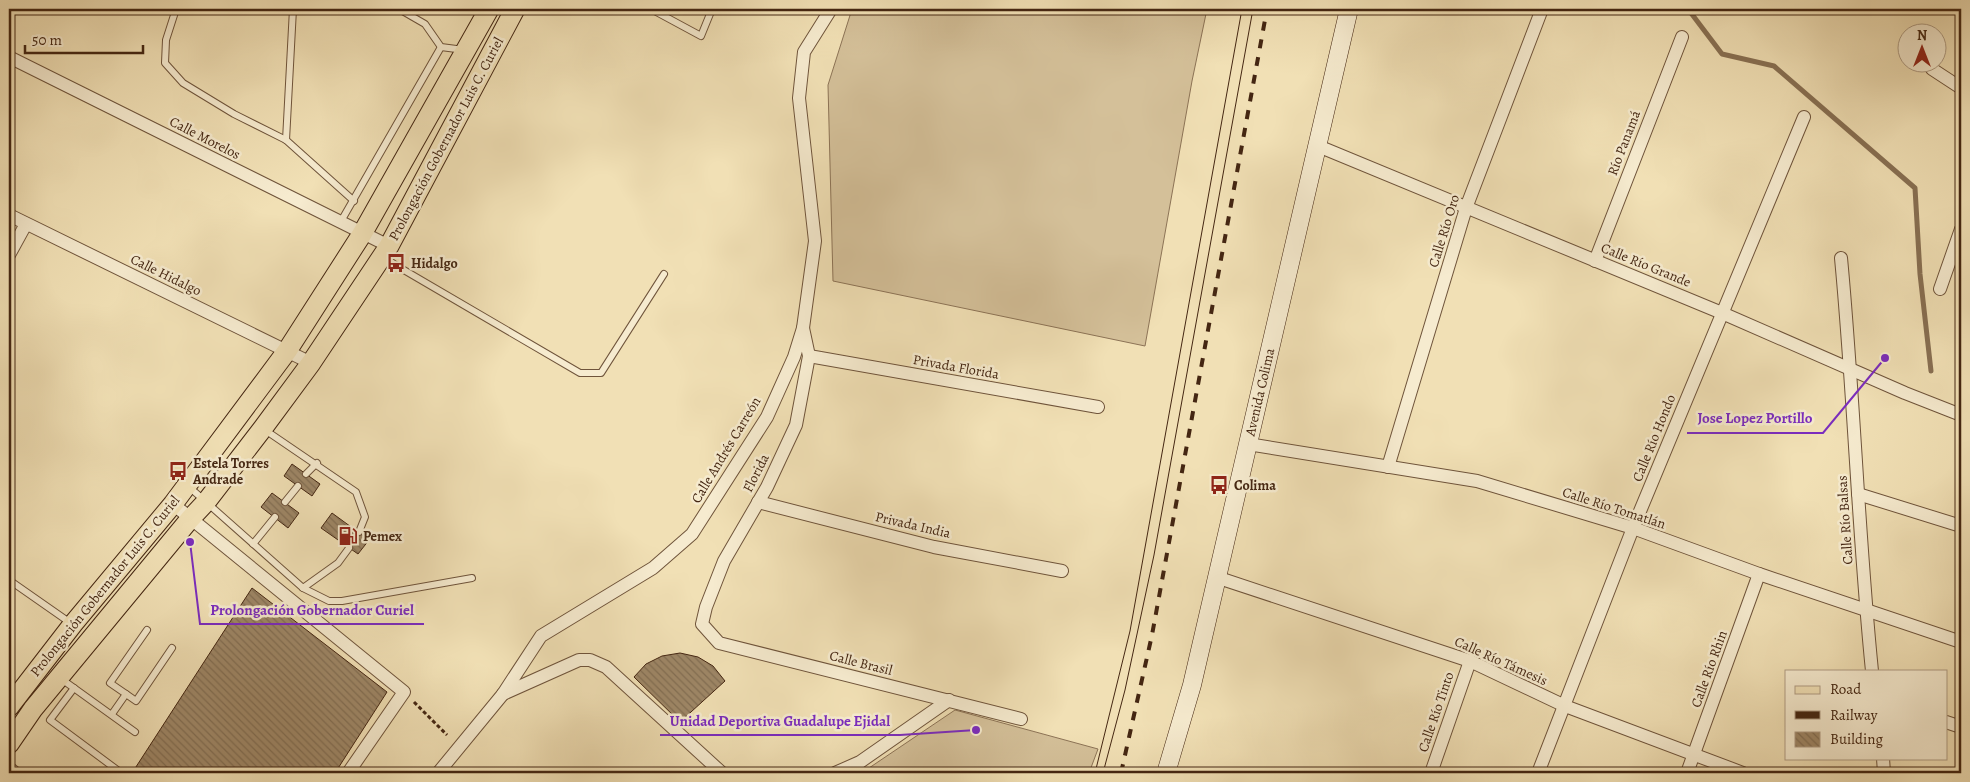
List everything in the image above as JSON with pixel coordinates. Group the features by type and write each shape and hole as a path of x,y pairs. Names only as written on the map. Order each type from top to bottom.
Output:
{"main road":[{"name":"Prolongación Gobernador Luis C. Curiel","path":"11,700 173,504 286,350 362,234 489,9"},
{"name":"Prolongación Gobernador Luis C. Curiel","path":"9,744 33,710 67,683 190,519 206,502 311,363 386,251 515,9"}],"street":[{"name":"Calle Andrés Carreón","path":"438,773 502,694 541,636 653,568 692,534 767,417 794,357 803,328 814,241 799,98 804,52 830,9"},
{"name":"Avenida Colima","path":"1169,773 1192,685 1349,9"},
{"name":"Calle Río Oro","path":"1388,466 1466,208 1542,9"},
{"name":"Río Panamá","path":"1595,261 1682,37"},
{"name":"Calle Morelos","path":"9,57 362,234 386,251"},
{"path":"1937,72 1961,88"},
{"name":"Calle Río Hondo","path":"1538,773 1633,528 1804,117"},
{"name":"Calle Río Grande","path":"1318,146 1722,313 1905,393 1961,414"},
{"name":"Calle Hidalgo","path":"9,215 311,363"},
{"path":"9,255 26,224"},
{"path":"1940,289 1961,229"},
{"name":"Calle Río Balsas","path":"1841,258 1872,670"},
{"name":"Florida","path":"702,624 706,606 724,561 758,502 796,425 809,356 803,328"},
{"name":"Privada Florida","path":"809,356 1098,407"},
{"name":"Calle Río Tomatlán","path":"1248,444 1477,481 1633,528 1759,574 1866,608 1961,642"},
{"path":"1858,494 1961,526"},
{"name":"Privada India","path":"758,502 934,546 1062,571"},
{"path":"173,504 404,692 348,773"},
{"name":"Calle Río Rhin","path":"1687,773 1759,574"},
{"name":"Calle Río Támesis","path":"1216,576 1470,661 1565,706 1743,773"},
{"name":"Calle Brasil","path":"702,624 719,643 1021,719"},
{"path":"502,694 579,660 590,660 606,667 716,771"},
{"name":"Calle Río Tinto","path":"1431,773 1470,661"},
{"path":"11,700 33,710"},
{"path":"834,773 860,762 948,700"},
{"path":"1948,723 1961,727"},
{"path":"1882,760 1884,773"},
{"path":"9,768 15,773"}],"lane":[{"path":"176,9 166,40 165,63 183,83 234,114 286,140 354,201"},
{"path":"286,140 292,9"},
{"path":"399,9 425,24 441,47 466,50"},
{"path":"651,9 701,36 712,9"},
{"path":"340,223 441,47"},
{"path":"386,251 405,271 580,374 602,373 664,274"},
{"path":"263,428 317,463 356,492 365,517 359,532"},
{"path":"306,474 317,463"},
{"path":"187,486 303,588 328,601 472,578"},
{"path":"285,502 298,486"},
{"path":"253,544 274,517"},
{"path":"303,588 338,564 349,548"},
{"path":"9,580 73,624"},
{"path":"147,630 110,683 136,701 172,648"},
{"path":"120,772 50,720 67,683 135,732"},
{"path":"112,714 126,694"}],"path":[{"path":"404,692 447,734"}],"shaded area":[{"path":"852,9 1207,9 1192,81 1145,346 833,281 828,85"},
{"path":"955,710 1098,749 1089,773 858,773 869,768"}],"building":[{"path":"292,464 320,484 312,496 284,476"},
{"path":"272,493 299,513 288,528 261,507"},
{"name":"Pemex","path":"332,513 369,540 358,554 321,528"},
{"path":"252,588 387,692 335,773 132,773"},
{"path":"680,653 698,657 713,666 725,681 680,722 634,677 646,664 662,656"}],"waterway":[{"path":"1688,9 1722,54 1774,66 1915,188 1920,274 1931,371"}],"tram line":[{"path":"1095,773 1130,631 1242,9"},
{"path":"1103,773 1125,690 1154,555 1253,9"}],"railway":[{"path":"1121,773 1152,635 1267,9"}],"place":[{"name":"Hidalgo","path":"396,263"},
{"name":"Jose Lopez Portillo","path":"1885,358"},
{"name":"Estela Torres Andrade","path":"178,471"},
{"name":"Colima","path":"1219,485"},
{"name":"Pemex","path":"348,536"},
{"name":"Prolongación Gobernador Curiel","path":"190,542"},
{"name":"Unidad Deportiva Guadalupe Ejidal","path":"976,730"}]}
